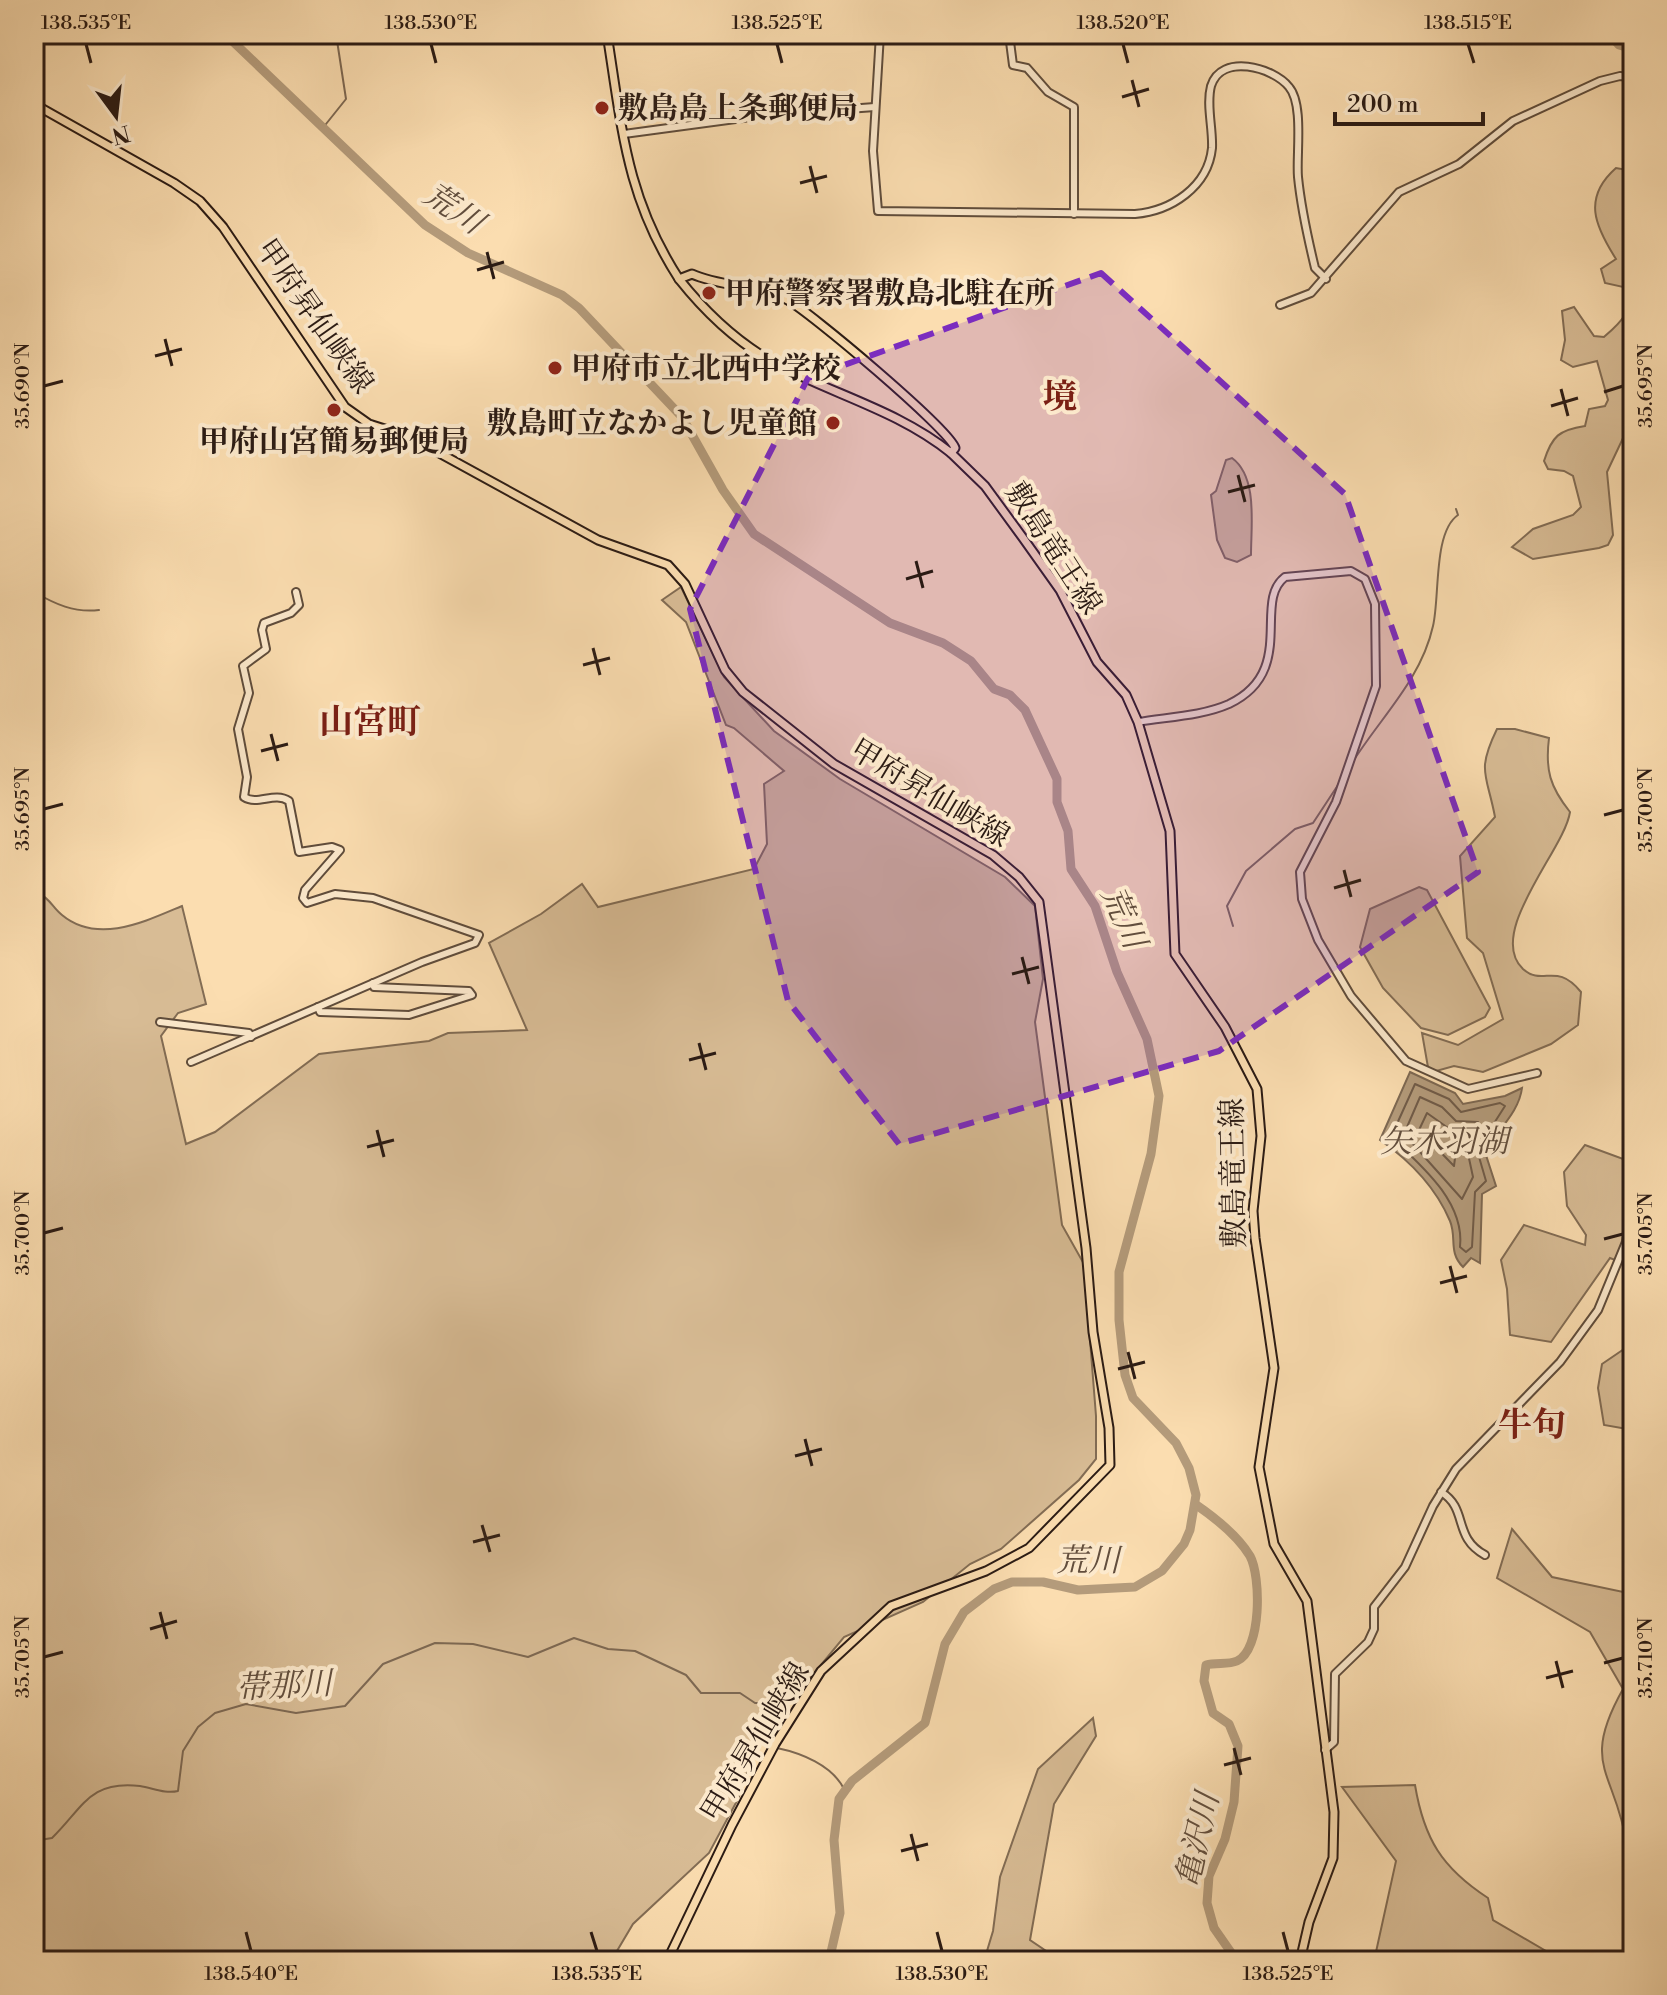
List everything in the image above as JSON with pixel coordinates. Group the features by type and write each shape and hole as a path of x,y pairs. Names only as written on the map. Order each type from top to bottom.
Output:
{"main road":[{"name":"敷島竜王線","path":"607,34 636,194 656,241 679,279 705,309 751,349 779,365 903,420 951,453 985,486 1060,590 1097,662 1126,695 1138,722 1170,831 1175,954 1225,1027 1257,1089 1261,1136 1253,1211 1274,1368 1259,1467 1274,1544 1307,1601 1334,1812 1333,1858 1309,1922 1300,1961"},
{"name":"甲府昇仙峡線","path":"34,104 200,201 223,227 345,407 369,424 410,437 598,540 668,565 685,584 725,670 743,692 834,764 993,855 1019,877 1039,902 1086,1248 1093,1332 1109,1428 1110,1465 1029,1548 986,1571 891,1606 821,1671 774,1747 667,1961"},
{"name":"敷島竜王線","path":"679,279 692,274 785,298 927,415 955,445 951,453"}],"street":[{"path":"880,34 873,151 878,211 1151,213 1184,197 1210,154 1210,95 1215,79 1227,69 1251,66 1283,82 1293,93 1299,138 1299,184 1315,268 1326,279"},
{"path":"1009,34 1011,63 1027,68 1048,92 1071,103 1075,110 1074,214"},
{"path":"1280,305 1306,296 1326,279 1399,192 1459,164 1513,121 1600,81 1620,76 1633,77"},
{"path":"624,134 765,115 875,107"},
{"path":"1138,722 1220,707 1249,690 1262,675 1268,659 1273,639 1273,592 1285,577 1351,571 1365,579 1375,604 1376,686 1336,802 1302,866 1299,886 1302,899 1318,940 1351,996 1406,1061 1468,1089 1537,1073"},
{"path":"191,1062 373,983 475,943 479,935 373,898 335,894 307,903 303,898 305,890 340,850 332,847 299,852 289,801 278,797 254,801 244,797 247,777 238,729 249,693 243,666 266,649 262,630 264,623 296,610 300,600 296,592"},
{"path":"318,1007 320,1012 409,1015 472,995 469,991 374,987 373,983"},
{"path":"160,1022 249,1033 251,1037"},
{"path":"1325,1750 1334,1742 1335,1674 1368,1642 1374,1629 1374,1607 1405,1567 1441,1492 1463,1460 1560,1362 1582,1334 1616,1271 1633,1198"},
{"path":"1441,1492 1457,1507 1465,1538 1485,1555"}],"highlighted area":[{"path":"1101,273 1345,494 1478,872 1219,1051 899,1144 788,1001 690,609 808,378"}],"shaded area":[{"path":"1633,167 1633,388 1630,395 1633,417 1607,472 1613,535 1608,545 1599,548 1533,559 1512,547 1533,529 1573,515 1581,507 1573,476 1548,469 1544,461 1558,436 1585,426 1589,409 1605,406 1608,400 1597,361 1573,367 1561,360 1565,340 1562,311 1574,307 1594,336 1604,337 1627,310 1628,288 1605,283 1601,269 1616,259 1602,235 1595,212 1599,190 1605,179 1616,168 1627,170"},
{"path":"1232,458 1246,477 1252,516 1251,555 1237,562 1225,558 1217,540 1211,495 1216,491 1226,460"},
{"path":"681,587 724,677 774,731 840,779 1005,877 1035,906 1043,979 1035,1022 1062,1225 1084,1264 1096,1416 1096,1459 1079,1480 1001,1549 970,1564 923,1602 844,1637 758,1741 738,1799 709,1853 633,1924 611,1961 34,1961 34,903 40,894 76,924 106,929 138,923 182,906 206,1004 178,1013 161,1036 186,1144 215,1132 319,1054 429,1041 448,1033 527,1030 489,943 541,914 582,884 598,907 754,869 767,844 764,784 784,771 734,728 726,725 686,622 662,600"},
{"path":"1497,729 1515,729 1549,738 1550,778 1570,812 1565,828 1520,913 1514,934 1514,953 1523,969 1530,974 1564,978 1581,992 1578,1025 1551,1044 1483,1072 1454,1066 1429,1073 1422,1033 1458,1045 1503,1019 1483,953 1467,938 1460,856 1495,817 1485,764"},
{"path":"1419,887 1427,890 1490,1008 1485,1017 1448,1035 1421,1028 1383,988 1360,947 1370,909"},
{"path":"1585,1145 1626,1160 1633,1183 1633,1267 1610,1258 1551,1342 1510,1335 1507,1289 1501,1260 1524,1225 1585,1245 1586,1235 1567,1206 1564,1172"},
{"path":"1633,1345 1633,1430 1604,1425 1598,1388 1602,1364"},
{"path":"1512,1529 1552,1577 1633,1594 1633,1943 1626,1933 1627,1846 1602,1753 1610,1715 1623,1689 1590,1632 1497,1578"},
{"path":"1093,1718 1096,1736 1054,1804 1030,1940 1061,1961 984,1961 993,1931 1000,1877 1038,1769"},
{"path":"1415,1785 1430,1837 1458,1875 1488,1898 1493,1920 1563,1961 1374,1961 1396,1861 1342,1787"}],"water":[{"name":"矢木羽湖","path":"1410,1072 1455,1093 1463,1104 1505,1096 1522,1088 1512,1114 1485,1152 1496,1186 1482,1194 1480,1263 1471,1258 1463,1267 1458,1261 1450,1221 1437,1197 1401,1156 1380,1140"}],"waterway":[{"name":"荒川","path":"225,34 425,225 468,253 562,295 579,308 682,417 723,490 754,534 890,623 943,643 971,661 994,689 1010,695 1025,710 1057,779 1057,802 1068,831 1071,869 1095,906 1117,972 1147,1039 1159,1096 1151,1154 1119,1272 1119,1320 1125,1375 1133,1398 1176,1443 1189,1468 1196,1495 1190,1530 1184,1544 1162,1571 1135,1587 1078,1590 1043,1582 1012,1582 994,1589 964,1612 945,1644 925,1723 852,1781 839,1799 834,1840 840,1913 829,1961"},
{"path":"322,129 346,99 336,34"},
{"path":"1609,34 1619,45 1633,49"},
{"path":"1352,763 1409,681 1427,646 1435,614 1441,550 1450,523 1458,515 1456,509"},
{"path":"34,592 65,607 99,610"},
{"path":"1233,926 1227,906 1246,871 1295,829 1313,823 1340,782"},
{"name":"亀沢川","path":"1195,1504 1239,1541 1250,1556 1256,1579 1257,1612 1251,1643 1237,1661 1206,1665 1204,1681 1213,1713 1229,1724 1238,1746 1234,1802 1225,1839 1209,1876 1207,1903 1214,1928 1237,1961"},
{"name":"帯那川","path":"34,1841 52,1838 88,1798 109,1787 123,1785 178,1791 183,1751 198,1727 215,1713 246,1704 296,1713 345,1706 383,1664 435,1643 473,1644 528,1657 574,1638 608,1649 635,1651 686,1675 701,1693 740,1693 755,1703 770,1703 763,1724 772,1743"},
{"name":"帯那川","path":"777,1748 815,1761 832,1773 844,1789"}],"place":[{"name":"敷島島上条郵便局","path":"602,108"},
{"name":"甲府警察署敷島北駐在所","path":"709,293"},
{"name":"甲府市立北西中学校","path":"555,368"},
{"name":"甲府山宮簡易郵便局","path":"334,410"},
{"name":"敷島町立なかよし児童館","path":"833,423"}],"district":[{"name":"境","path":"1060,396"},
{"name":"山宮町","path":"370,721"},
{"name":"牛句","path":"1532,1424"}]}
